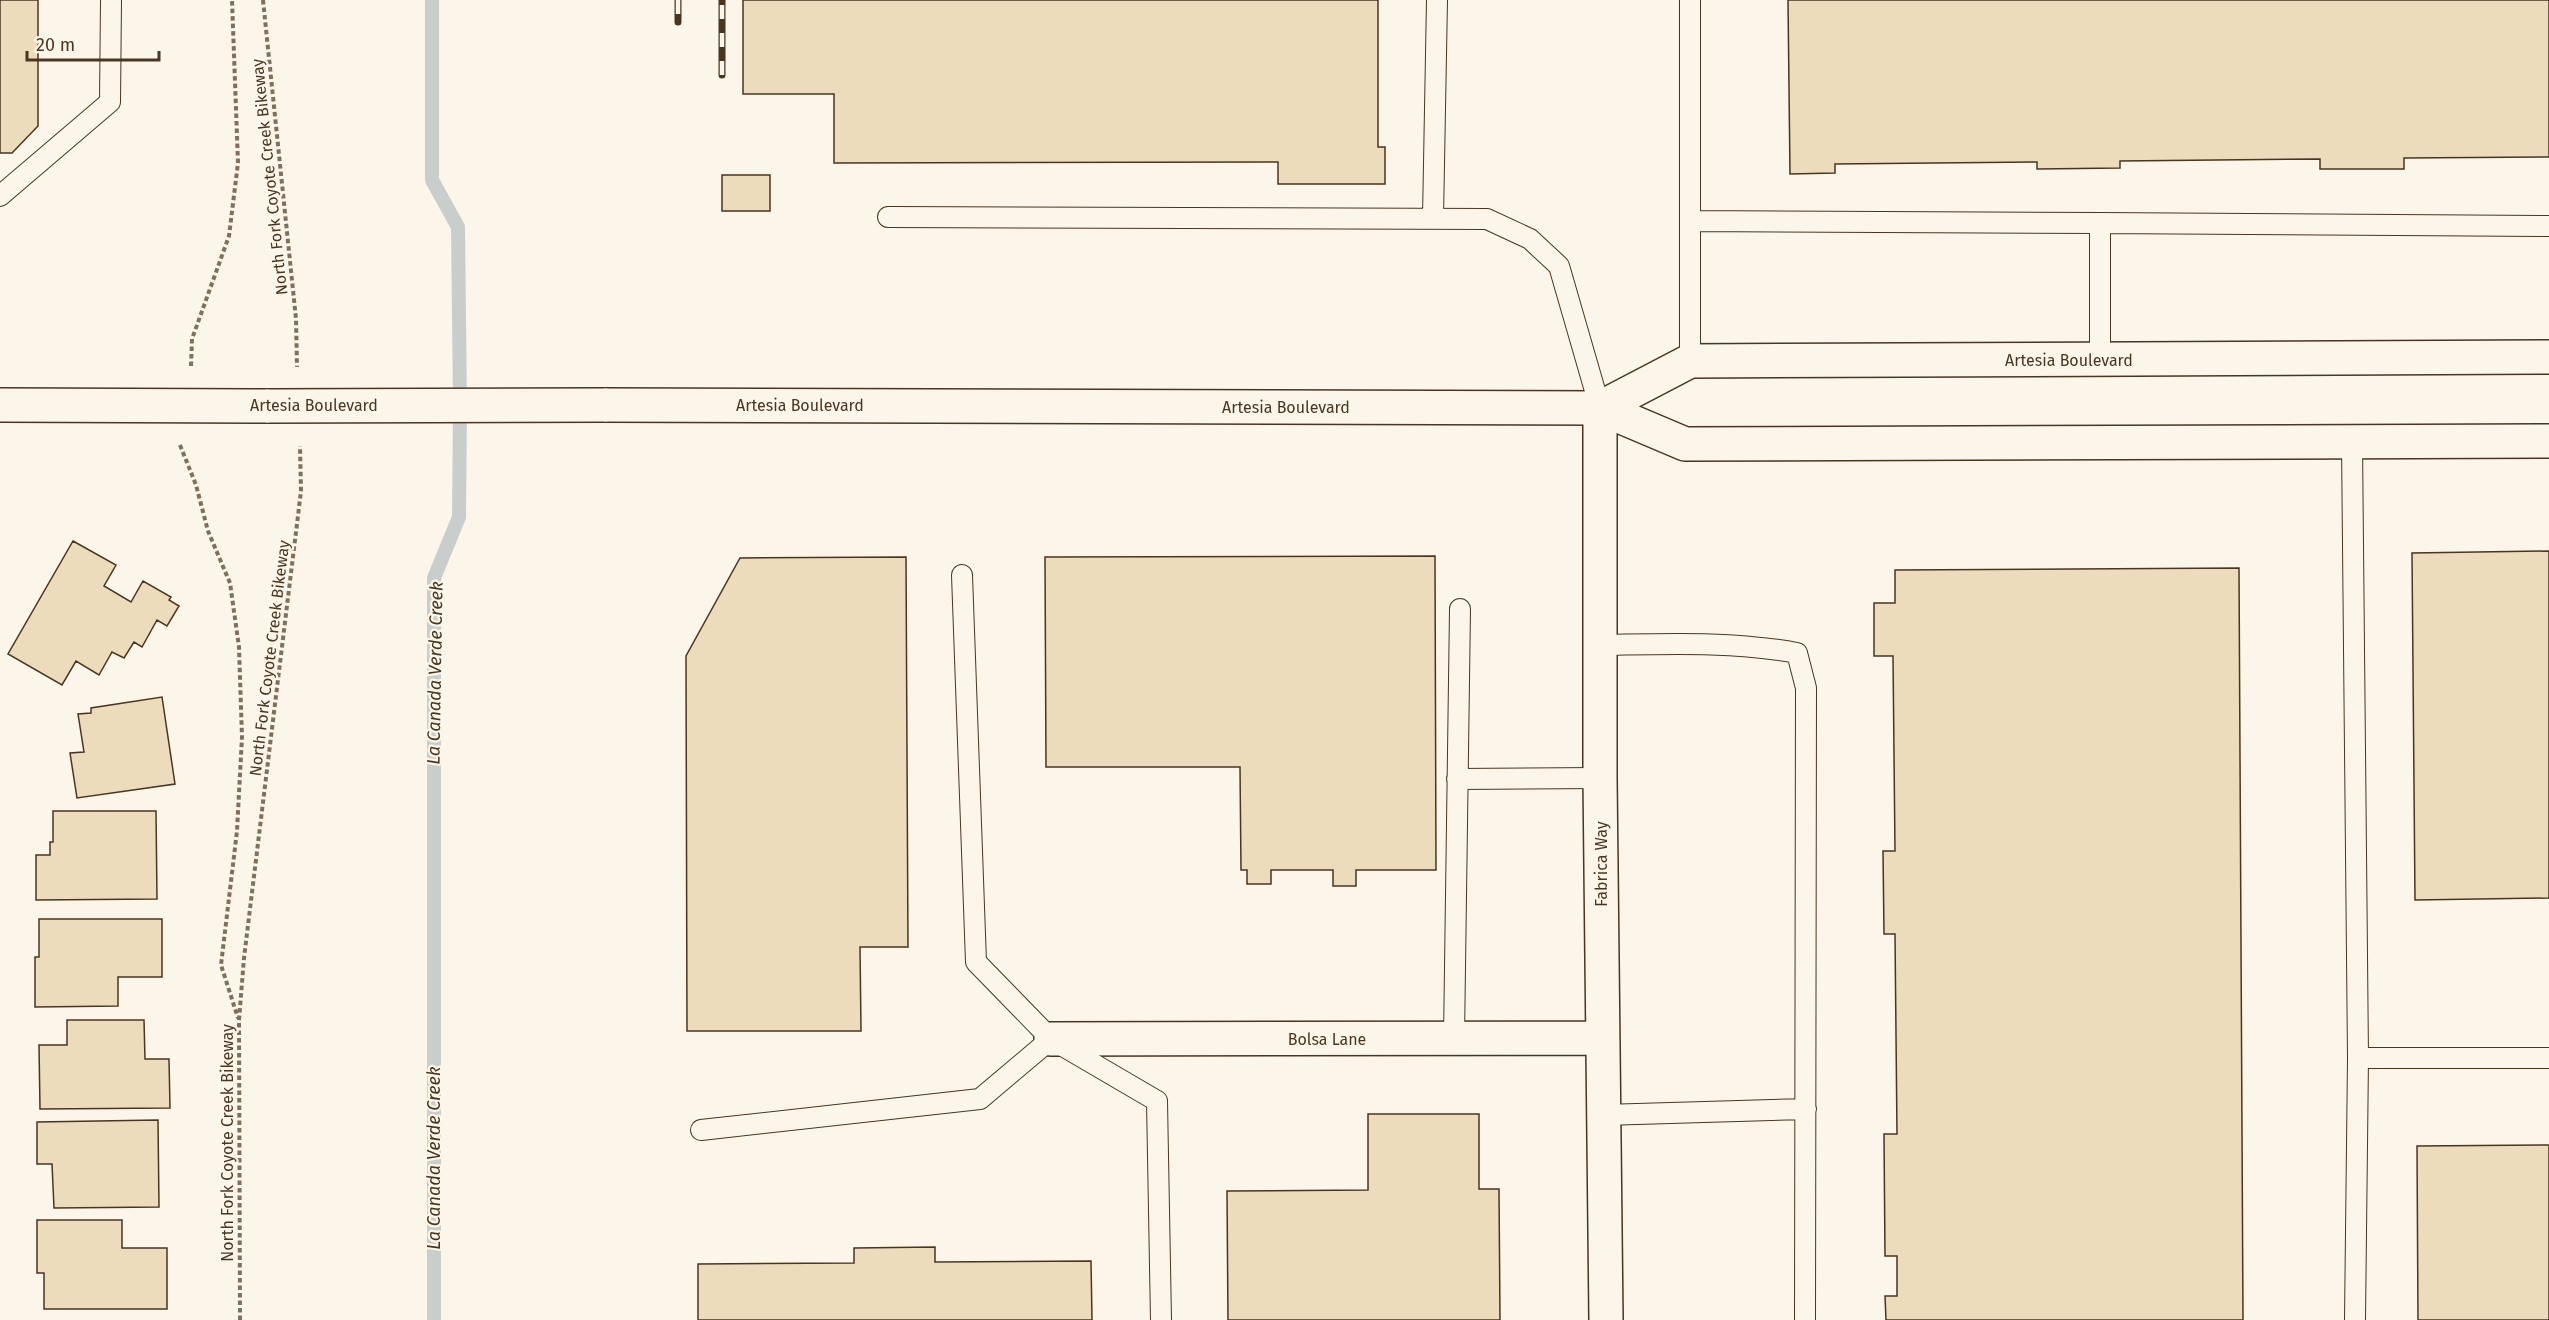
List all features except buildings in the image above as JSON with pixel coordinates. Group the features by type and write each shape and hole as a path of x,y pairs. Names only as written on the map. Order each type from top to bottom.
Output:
{"main road":[{"name":"Artesia Boulevard","path":"1600,408 1690,361 2549,357"},
{"name":"Artesia Boulevard","path":"0,405 1600,408 1685,444 2549,441"},
{"name":"Fabrica Way","path":"1600,408 1600,778 1606,1320"},
{"name":"Bolsa Lane","path":"1051,1039 1602,1038"}],"lane":[{"path":"0,196 110,102 111,0"},
{"path":"1433,218 1437,0"},
{"path":"1689,0 1690,361"},
{"path":"888,217 1487,219 1530,239 1559,266 1600,408"},
{"path":"1690,221 2549,226"},
{"path":"2100,223 2100,360"},
{"path":"2352,442 2358,1058 2355,1320"},
{"path":"962,575 976,962 1051,1039 1157,1101 1161,1320"},
{"path":"1454,1039 1460,609"},
{"path":"1601,645 1757,646 1797,653 1806,688 1805,1320"},
{"path":"1457,779 1600,778"},
{"path":"701,1130 980,1099 1051,1039"},
{"path":"2358,1058 2549,1058"},
{"path":"1603,1115 1806,1109"}],"path":[{"path":"232,0 238,163 229,236 192,339 177,406 208,531 230,583 239,647 242,737 237,831 221,965 238,1020"},
{"name":"North Fork Coyote Creek Bikeway","path":"263,0 296,319 297,376"},
{"name":"North Fork Coyote Creek Bikeway","path":"240,1320 238,1020 300,502 300,445"}],"waterway":[{"name":"La Canada Verde Creek","path":"432,0 432,180 458,227 460,406 459,517 434,578 434,1320"}],"railway":[{"path":"678,0 678,22"},
{"path":"722,0 722,75"}]}
